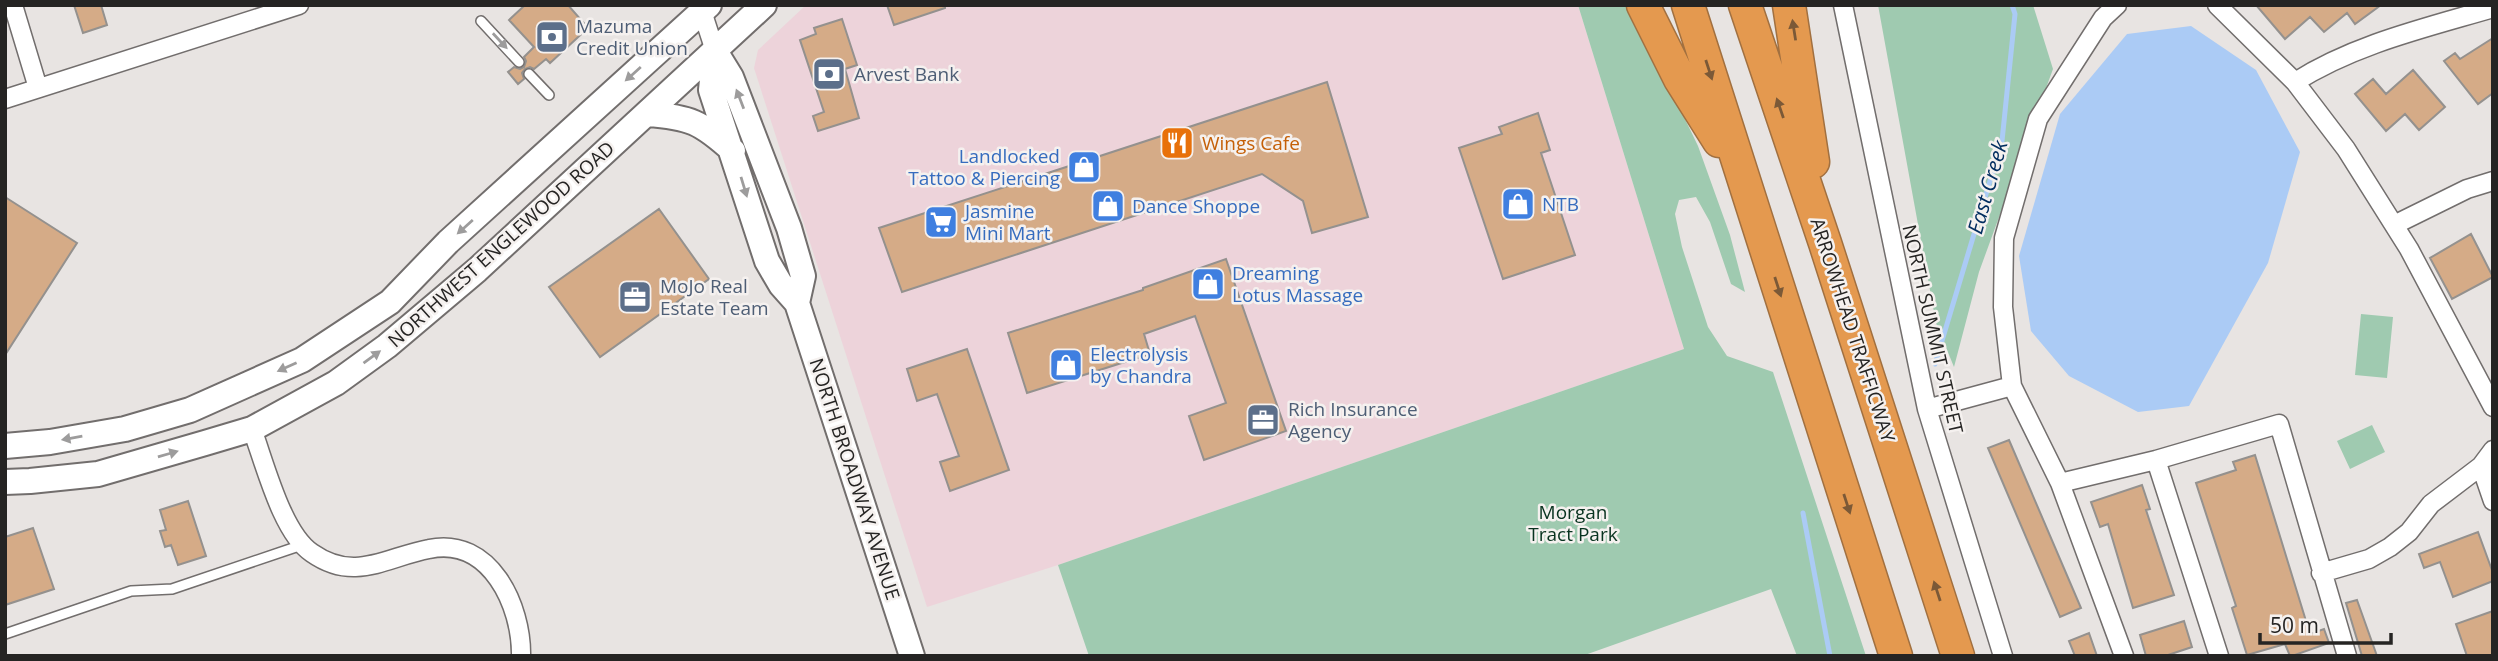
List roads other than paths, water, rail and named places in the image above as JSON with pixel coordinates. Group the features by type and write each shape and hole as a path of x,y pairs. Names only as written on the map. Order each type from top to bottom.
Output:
{"highway":[{"path":"1643,5 1679,79 1744,180"},
{"path":"1688,5 1896,656"},
{"name":"ARROWHEAD TRAFFICWAY","path":"1745,5 1958,656"},
{"path":"1789,5 1825,243"}],"main road":[{"name":"NORTHWEST ENGLEWOOD ROAD","path":"5,482 98,474 252,429 335,383 387,346 477,270 764,5"},
{"name":"NORTHWEST ENGLEWOOD ROAD","path":"5,446 50,442 125,429 190,410 302,360 390,302 448,242 704,7"},
{"name":"NORTH BROADWAY AVENUE","path":"715,51 711,90 768,261 781,285 797,303 912,656"},
{"name":"NORTH BROADWAY AVENUE","path":"715,51 731,76 789,228 803,276 797,303"},
{"path":"647,114 695,121 713,132 733,151"}],"street":[{"path":"13,5 38,88"},
{"path":"5,99 299,5"},
{"name":"NORTH SUMMIT STREET","path":"1843,5 1927,409 2003,656"},
{"path":"2117,5 2103,18 2038,119 2004,238 2003,307 2012,386 2060,483 2124,656"},
{"path":"2217,5 2295,82 2346,149 2394,225 2493,407"},
{"name":"NORTH BROADWAY AVENUE","path":"704,7 715,51"},
{"path":"2295,82 2316,69 2386,40 2493,8"},
{"path":"2394,225 2467,189 2493,181"},
{"path":"1927,409 2012,386"},
{"path":"2060,483 2156,460 2279,424 2347,656"},
{"path":"252,429 288,525 310,552 339,567 358,568 431,548 449,548 469,554 498,576 508,593 520,634 521,656"},
{"path":"2321,573 2369,559 2399,540 2409,532 2431,504 2481,466 2487,454 2493,450"},
{"path":"2156,460 2219,656"},
{"path":"2481,466 2493,501"}],"lane":[{"path":"481,21 519,62"},
{"path":"529,74 549,95"},
{"path":"5,634 131,591 172,589 302,545"}],"water":[{"path":"2191,26 2256,70 2300,152 2268,263 2189,406 2138,412 2069,376 2031,331 2019,256 2060,114 2127,34"}],"waterway":[{"name":"East Creek","path":"1935,364 2002,141 2015,14 2012,5"},
{"name":"East Creek","path":"1803,513 1830,656"}],"place":[{"name":"Mazuma Credit Union","path":"552,37"},
{"name":"Arvest Bank","path":"829,74"},
{"name":"Wings Cafe","path":"1177,143"},
{"name":"Landlocked Tattoo & Piercing","path":"1084,167"},
{"name":"NTB","path":"1518,204"},
{"name":"Dance Shoppe","path":"1108,206"},
{"name":"Jasmine Mini Mart","path":"941,222"},
{"name":"Dreaming Lotus Massage","path":"1208,284"},
{"name":"MoJo Real Estate Team","path":"635,297"},
{"name":"Electrolysis by Chandra","path":"1066,365"},
{"name":"Rich Insurance Agency","path":"1263,420"}],"park label":[{"name":"Morgan Tract Park","path":"1573,523"}]}
